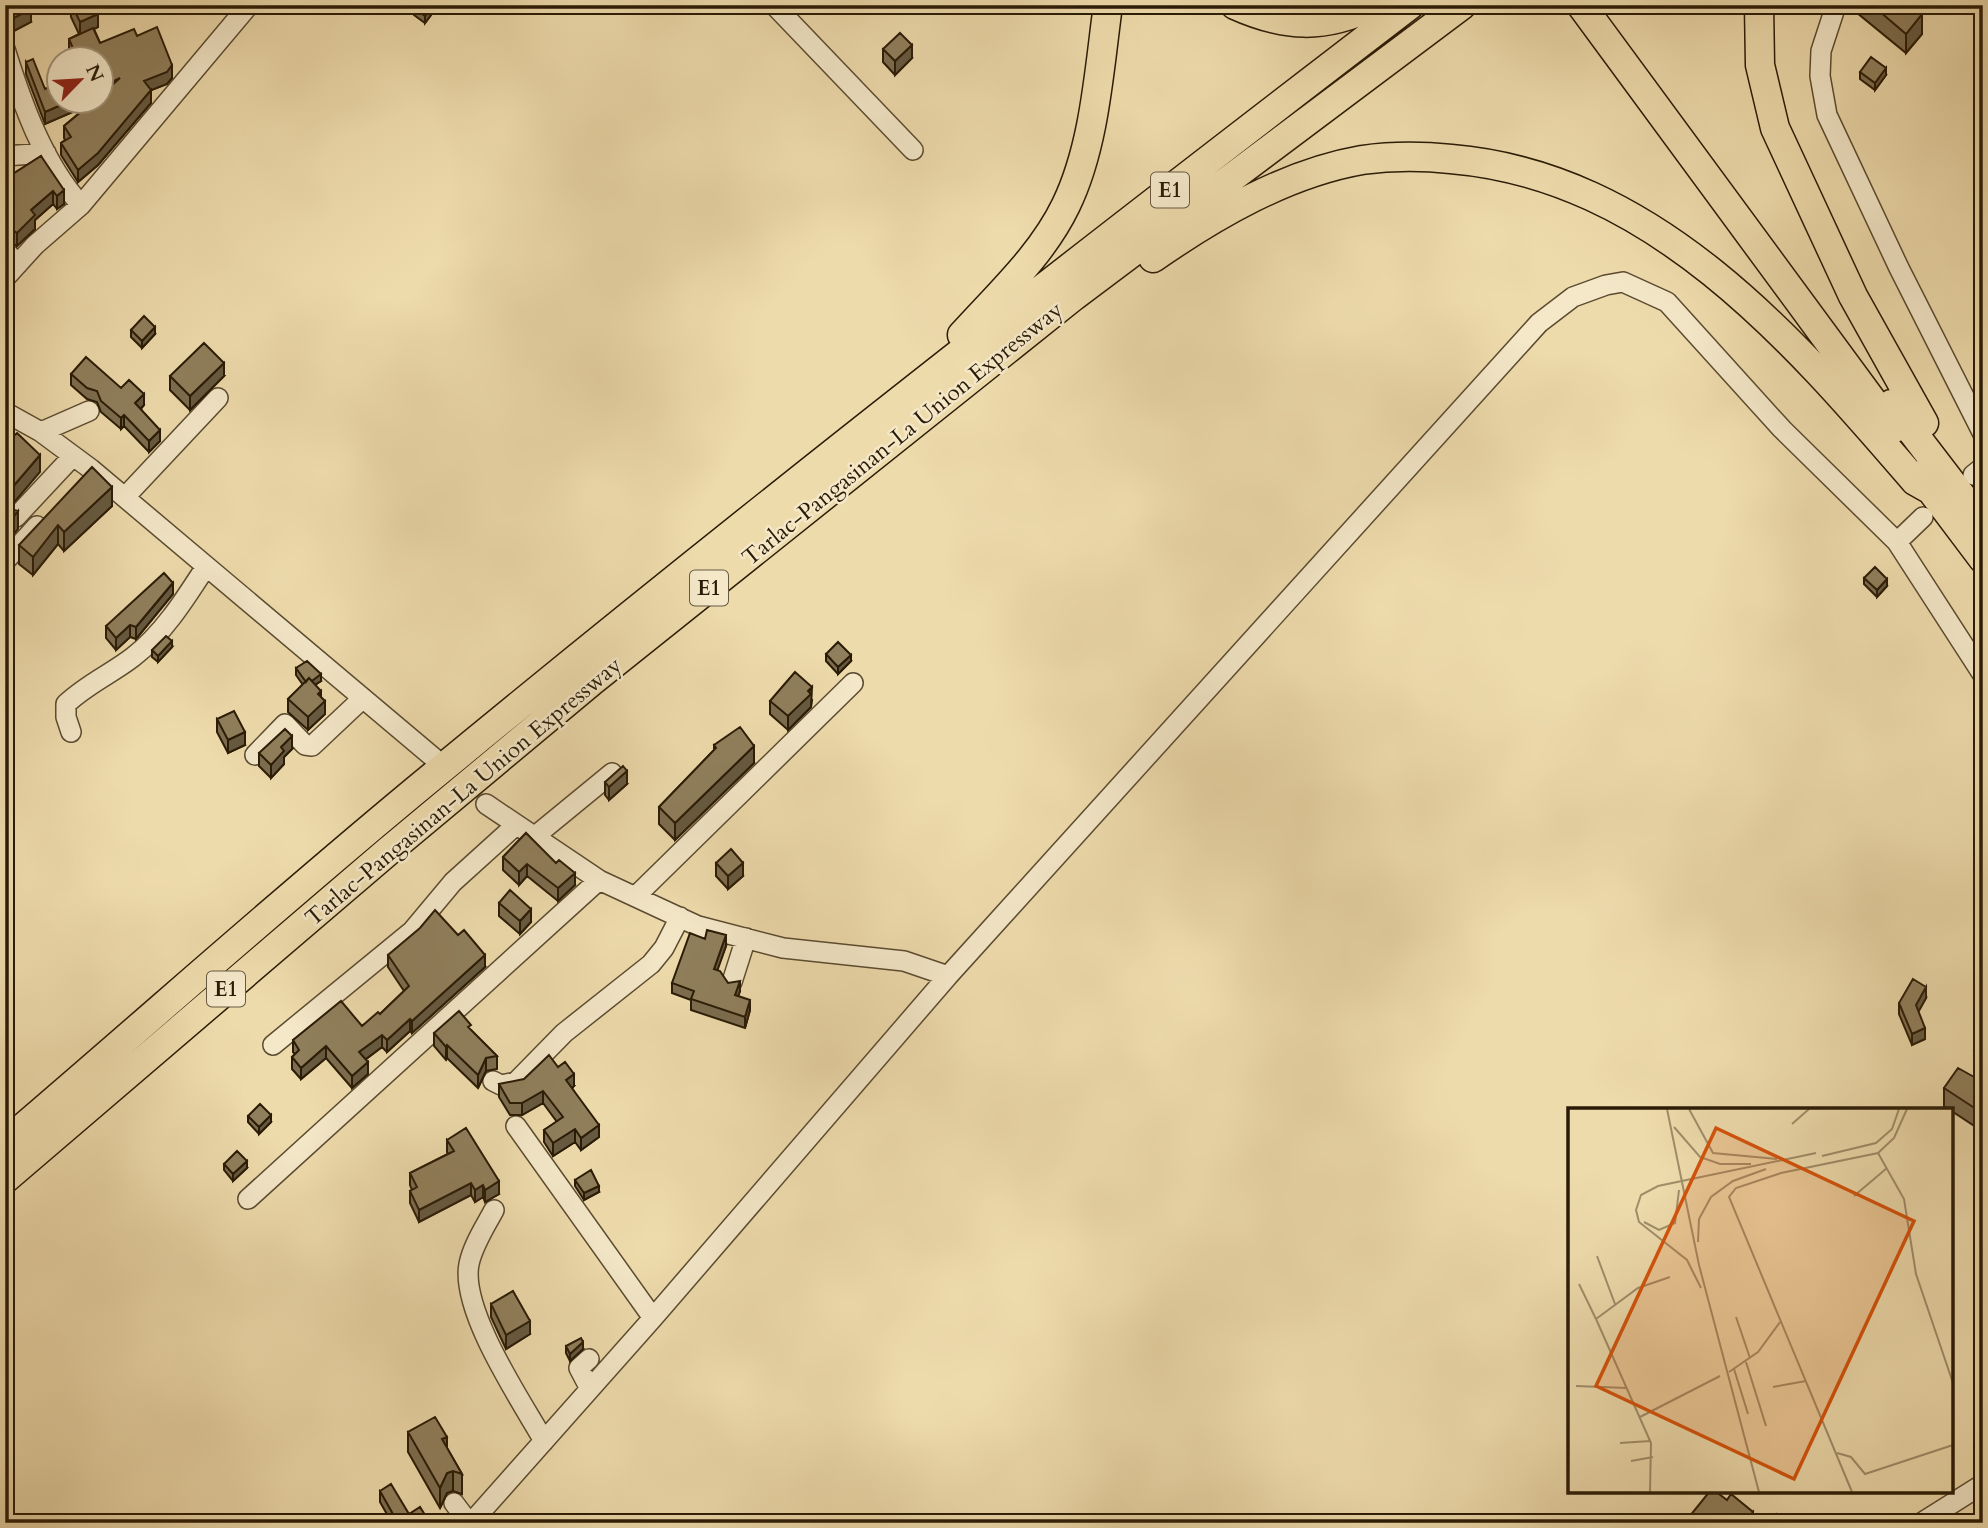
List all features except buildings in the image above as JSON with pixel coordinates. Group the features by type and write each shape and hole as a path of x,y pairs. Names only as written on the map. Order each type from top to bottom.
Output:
{"highway":[{"path":"931,377 949,349 1034,256 1066,204 1085,145 1108,5"},
{"path":"1235,5 1268,20 1303,23 1335,21 1374,5"},
{"name":"Tarlac-Pangasinan-La Union Expressway","path":"5,1143 428,780 614,628 1078,260 1410,5"},
{"name":"Tarlac-Pangasinan-La Union Expressway","path":"5,1179 478,775 1074,296 1462,5"},
{"path":"1581,5 1926,474 1959,479"},
{"path":"1601,5 1959,479 1983,559"},
{"path":"1759,5 1760,65 1776,128 1853,296 1983,524"},
{"path":"1074,296 1108,288 1225,212 1324,170 1363,160 1424,156 1483,162 1516,169 1588,193 1646,225 1705,264 1837,389 1915,481 1959,479"}],"street":[{"path":"10,264 81,205 248,5"},
{"path":"774,5 913,150"},
{"path":"1836,5 1821,51 1820,76 1827,115 1899,268 1983,434"},
{"path":"5,50 46,153 66,188 81,205"},
{"path":"5,156 46,153"},
{"path":"454,1503 470,1523 653,1318 948,976 1539,323 1573,297 1593,287 1623,282 1667,302 1782,429 1897,542 1983,675"},
{"path":"125,497 218,398"},
{"path":"41,432 89,411"},
{"path":"5,412 41,432 91,469 205,568 434,758"},
{"path":"16,517 73,456"},
{"path":"74,487 91,469"},
{"path":"5,561 49,514"},
{"path":"1897,542 1923,517"},
{"path":"71,732 66,717 66,704 84,687 134,656 165,625 205,568"},
{"path":"636,896 853,684"},
{"path":"256,755 285,724 305,745 312,746 363,698"},
{"path":"534,837 612,774"},
{"path":"486,804 599,880 698,926 783,948 904,961 948,976"},
{"path":"273,1045 412,932 453,883 516,825"},
{"path":"248,1199 599,880"},
{"path":"493,1081 502,1085 516,1083 564,1033 652,964 664,948 680,917"},
{"path":"732,982 746,938"},
{"path":"516,1126 653,1318"},
{"path":"494,1210 469,1263 468,1288 505,1374 544,1441"},
{"path":"589,1359 579,1368 590,1389"},
{"path":"1921,1523 1983,1484"}]}
